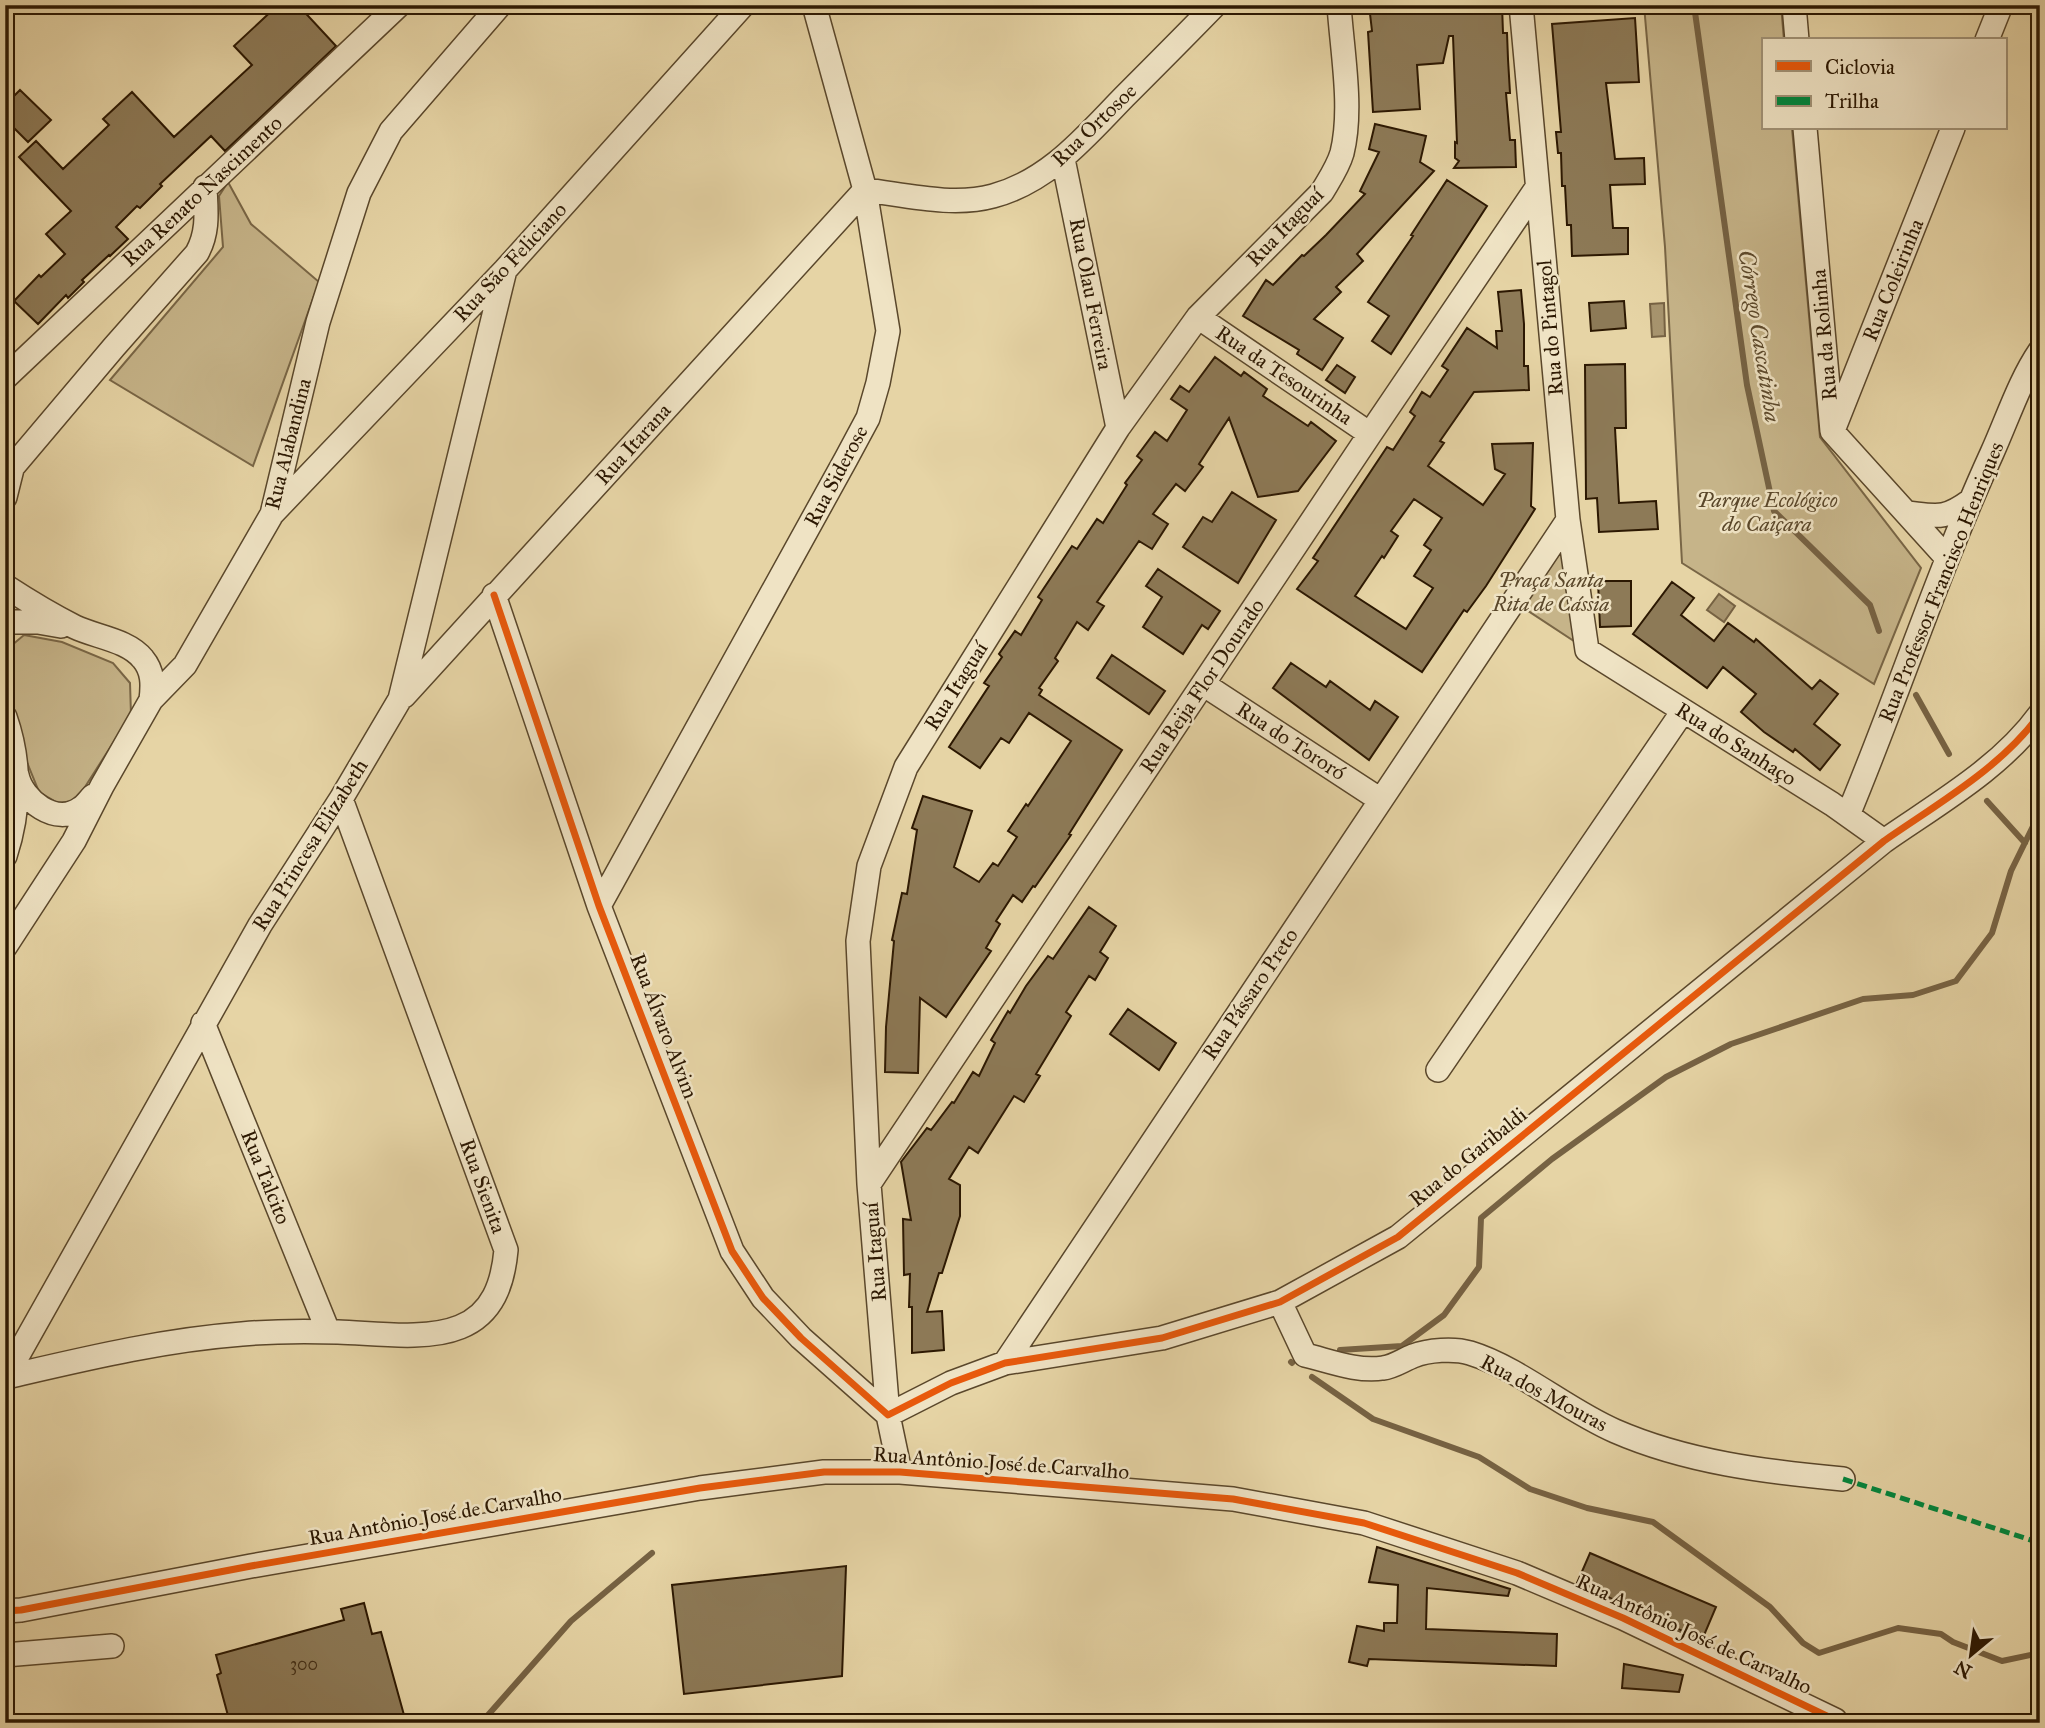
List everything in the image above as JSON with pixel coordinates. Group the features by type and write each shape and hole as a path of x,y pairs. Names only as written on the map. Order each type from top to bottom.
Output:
{"street":[{"name":"Rua Renato Nascimento","path":"5,378 399,5"},
{"name":"Rua Alabandina","path":"5,947 74,841 151,700 185,665 272,514 318,322 359,193 391,131 500,5"},
{"name":"Rua São Feliciano","path":"272,514 505,270 743,5"},
{"name":"Rua Siderose","path":"599,906 868,418 878,383 888,331 865,190 814,5"},
{"name":"Rua Ortosoe","path":"865,190 964,200 992,196 1029,183 1063,159 1215,5"},
{"name":"Rua Itaguaí","path":"900,1472 888,1415 869,1184 858,941 869,866 906,767 1118,428 1198,317 1322,192 1334,173 1342,154 1346,116 1339,5"},
{"name":"Rua do Pintagol","path":"1521,5 1568,520 1587,650"},
{"path":"1794,5 1797,38"},
{"path":"1988,38 1996,7"},
{"name":"Rua da Rolinha","path":"1805,130 1832,431 1947,558"},
{"name":"Rua Coleirinha","path":"1832,431 1951,130"},
{"name":"Rua Olau Ferreira","path":"1063,159 1118,428"},
{"path":"5,497 9,472 197,253 205,239 205,187"},
{"name":"Rua Itarana","path":"400,699 865,190"},
{"name":"Rua Beija Flor Dourado","path":"869,1184 1536,190"},
{"name":"Rua Princesa Elizabeth","path":"6,1377 203,1023 260,925 341,799 400,699 505,270"},
{"name":"Rua da Tesourinha","path":"1198,317 1370,434"},
{"name":"Rua Professor Francisco Henriques","path":"1848,815 1970,501 2040,351"},
{"path":"1906,513 1937,516 1952,514 1970,501"},
{"name":"Rua Pássaro Preto","path":"1005,1363 1379,799 1568,520"},
{"path":"5,586 78,629 128,648 141,656 150,669 151,700"},
{"name":"Rua Álvaro Alvim","path":"494,595 599,906 732,1251 763,1298 801,1338 888,1415"},
{"path":"5,622 38,622 78,629"},
{"name":"Rua do Sanhaço","path":"1587,650 1848,815 1884,841"},
{"name":"Rua do Tororó","path":"1203,684 1379,799"},
{"path":"1438,1070 1683,711"},
{"name":"Rua do Garibaldi","path":"1005,1363 1162,1338 1280,1301 1398,1237 1884,841 1958,790 2001,756 2040,714"},
{"path":"5,717 14,744 20,788 28,800 50,812 70,813 81,808 102,786"},
{"path":"5,856 15,824 17,772"},
{"name":"Rua Sienita","path":"6,1377 135,1347 242,1334 328,1331 428,1335 460,1328 482,1315 497,1294 504,1272 506,1250 341,799"},
{"name":"Rua Talcito","path":"203,1023 328,1331"},
{"name":"Rua dos Mouras","path":"1280,1301 1305,1355 1366,1370 1387,1368 1416,1355 1448,1350 1469,1352 1507,1370 1614,1431 1690,1456 1777,1473 1843,1479"},
{"path":"888,1415 951,1382 1005,1363"},
{"name":"Rua Antônio José de Carvalho","path":"5,1611 700,1488 824,1472 900,1472 1233,1499 1364,1523 1517,1573 1635,1624 1835,1720 1836,1723"},
{"path":"5,1655 112,1646"}],"green space":[{"name":"Parque Ecológico do Caiçara","path":"1644,5 1781,5 1784,38 1762,38 1762,130 1792,130 1820,437 1921,568 1874,684 1682,563 1665,247"},
{"path":"228,182 251,224 319,282 253,466 110,380 223,247 219,196"},
{"name":"Praça Santa Rita de Cássia","path":"1568,523 1586,649 1513,601"},
{"path":"24,635 62,642 113,663 130,683 131,715 76,801 58,803 39,792 5,708 5,651"}],"shaded area":[{"path":"1664,303 1665,336 1652,337 1650,304"},
{"path":"1719,594 1735,606 1724,622 1707,610"}],"building":[{"path":"278,5 298,5 336,46 225,151 211,136 160,184 162,186 140,208 137,206 116,227 128,239 38,324 14,301 39,275 41,277 65,254 46,234 71,211 19,157 36,141 63,169 109,125 103,119 132,92 174,137 252,65 234,46"},
{"path":"1369,5 1502,5 1503,33 1507,33 1510,93 1506,93 1510,140 1515,140 1516,167 1454,168 1459,161 1455,158 1455,142 1457,143 1453,36 1449,36 1443,63 1417,65 1420,109 1373,112"},
{"path":"1635,18 1639,82 1606,83 1615,159 1644,158 1645,184 1610,185 1613,228 1628,228 1628,254 1572,256 1571,225 1567,225 1565,186 1562,186 1561,153 1558,153 1556,132 1561,132 1552,24"},
{"path":"20,90 51,120 28,142 5,119 5,105"},
{"path":"1375,124 1426,136 1420,162 1434,171 1357,254 1363,261 1336,287 1341,292 1314,319 1343,338 1322,370 1297,354 1299,350 1243,316 1266,280 1273,285 1365,194 1360,191 1379,152 1369,149"},
{"path":"1447,180 1487,206 1391,354 1372,341 1389,316 1368,302"},
{"path":"1521,290 1524,366 1528,366 1529,390 1474,392 1440,441 1444,443 1428,466 1483,505 1505,474 1495,469 1492,444 1533,443 1531,506 1535,509 1486,586 1467,612 1464,610 1422,672 1297,589 1318,561 1313,558 1387,447 1393,450 1415,416 1410,412 1422,392 1430,397 1448,370 1442,366 1467,328 1497,348 1496,331 1502,331 1498,292","holes":["1414,499 1442,518 1424,545 1431,550 1414,576 1433,588 1406,629 1355,596 1398,536 1391,531"]},
{"path":"1624,301 1626,328 1591,331 1589,303"},
{"path":"1215,357 1241,376 1244,372 1267,389 1263,396 1308,426 1311,422 1336,441 1298,491 1258,497 1229,418 1199,464 1203,467 1185,491 1176,484 1153,514 1168,524 1152,549 1139,541 1097,602 1104,606 1088,630 1077,622 1055,658 1058,661 1039,688 1042,690 1039,695 1122,750 1069,834 1071,835 1035,887 1033,886 1022,902 1013,895 996,921 1000,924 986,948 991,951 946,1017 920,998 918,1073 885,1072 892,940 902,893 907,894 917,830 912,828 923,796 972,811 954,867 979,882 993,863 998,866 1017,837 1008,831 1071,741 1029,713 1009,743 1001,738 980,768 949,747 989,686 984,683 1002,657 999,654 1015,631 1021,635 1042,600 1038,597 1072,546 1077,549 1097,519 1103,523 1127,485 1125,483 1142,460 1137,456 1155,432 1167,441 1187,410 1171,399 1180,386 1189,392"},
{"path":"1625,364 1626,428 1615,428 1619,503 1656,501 1658,529 1599,532 1597,498 1586,499 1585,365"},
{"path":"1337,365 1355,377 1345,393 1326,380"},
{"path":"1232,492 1276,520 1238,583 1183,547 1203,517 1212,522"},
{"path":"1158,569 1220,611 1208,629 1202,625 1183,654 1143,627 1162,597 1146,586"},
{"path":"1598,581 1631,581 1631,626 1600,627"},
{"path":"1672,582 1694,598 1681,615 1714,641 1728,623 1754,642 1756,639 1812,689 1820,680 1838,694 1814,724 1840,745 1820,770 1795,749 1793,752 1764,732 1741,712 1756,694 1723,667 1707,688 1633,634"},
{"path":"1112,655 1165,691 1149,714 1097,678"},
{"path":"1291,663 1326,687 1330,681 1370,710 1375,701 1398,717 1369,760 1273,688"},
{"path":"1089,907 1116,926 1100,952 1108,958 1095,980 1089,976 1066,1012 1071,1016 1036,1074 1040,1076 1024,1102 1014,1096 978,1153 969,1147 949,1179 960,1185 960,1216 927,1312 942,1311 944,1350 912,1353 910,1274 904,1275 903,1219 911,1220 901,1162 927,1128 931,1130 952,1102 954,1103 973,1072 979,1076 995,1043 991,1040 1008,1011 1010,1013 1048,956 1053,959"},
{"path":"1128,1009 1176,1043 1159,1070 1110,1034"},
{"path":"1377,1547 1510,1589 1508,1596 1427,1588 1426,1629 1557,1634 1556,1666 1369,1659 1367,1666 1349,1662 1357,1626 1384,1631 1384,1623 1397,1623 1398,1585 1369,1582"},
{"path":"1590,1553 1716,1607 1702,1640 1577,1583"},
{"path":"846,1566 842,1676 684,1694 672,1585"},
{"path":"364,1603 372,1634 381,1632 404,1715 374,1723 230,1723 217,1675 221,1673 216,1655 344,1620 341,1609"},
{"path":"1624,1664 1683,1675 1679,1692 1622,1688"}],"waterway":[{"name":"Córrego Cascatinha","path":"1694,5 1747,385 1774,511 1870,605 1879,631"},
{"name":"Córrego Cascatinha","path":"1916,695 1949,754"},
{"name":"Córrego Cascatinha","path":"1987,801 2025,843"},
{"path":"1340,1350 1402,1346 1444,1315 1479,1267 1481,1218 1552,1159 1666,1077 1731,1044 1863,999 1913,995 1956,981 1992,933 2011,871 2040,812"},
{"path":"1312,1377 1373,1419 1479,1457 1530,1489 1587,1508 1653,1522 1770,1607 1803,1643 1819,1653 1898,1628 1941,1634 1953,1642 2002,1661 2040,1653"},
{"path":"481,1723 571,1621 652,1553"}],"marked path":[{"path":"1843,1479 2040,1543"}],"cycle path":[{"path":"494,595 599,906 732,1251 763,1298 801,1338 888,1415 951,1383 1005,1363 1162,1338 1280,1302 1398,1237 1884,841 1987,768 2007,751 2040,714"},
{"path":"5,1611 700,1488 824,1472 900,1472 1233,1499 1364,1523 1517,1573 1623,1618 1835,1720 1836,1723"}]}
